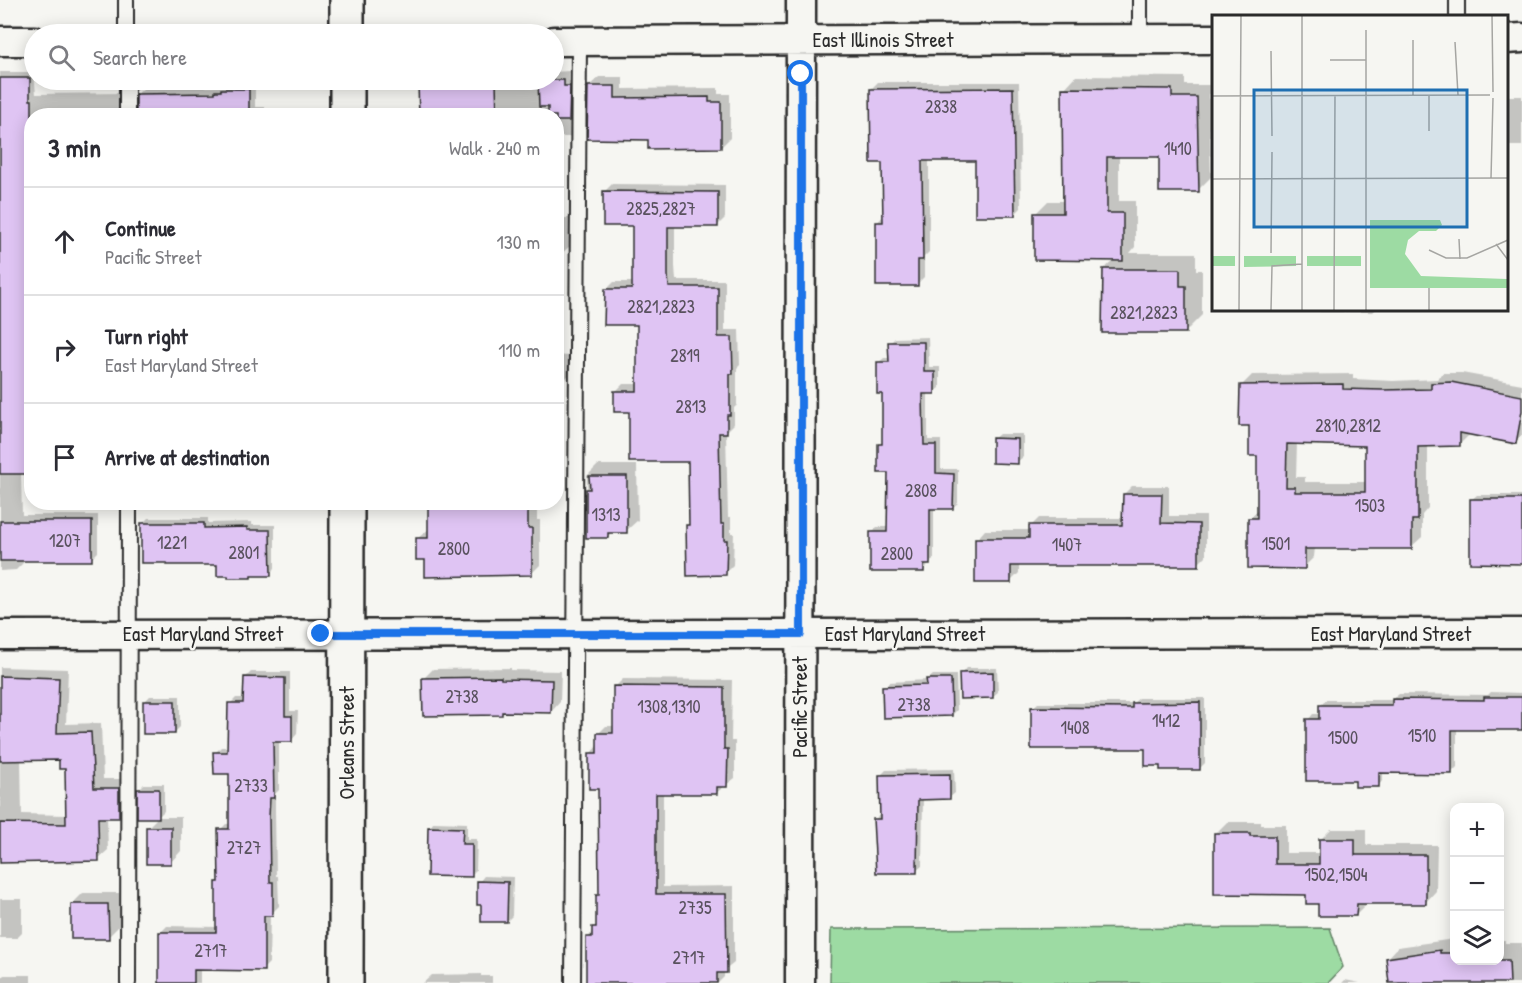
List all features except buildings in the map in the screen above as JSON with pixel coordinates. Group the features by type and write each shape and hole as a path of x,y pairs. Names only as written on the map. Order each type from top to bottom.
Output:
{"main road":[{"path":"347,0 347,24"},
{"path":"347,90 347,108"},
{"name":"Orleans Street","path":"346,983 347,510"}],"street":[{"name":"Pacific Street","path":"800,983 801,0"},
{"name":"East Illinois Street","path":"566,40 1212,39"},
{"path":"0,41 24,41"},
{"name":"East Maryland Street","path":"0,635 1522,633"}],"lane":[{"path":"126,0 126,24"},
{"path":"1140,0 1140,39"},
{"path":"566,40 575,634 573,983"},
{"path":"127,90 127,108"},
{"path":"128,983 129,510"}],"green space":[{"path":"1330,928 1343,967 1328,983 830,983 831,929"}],"route":[{"path":"321,634 801,634 801,74"}]}
